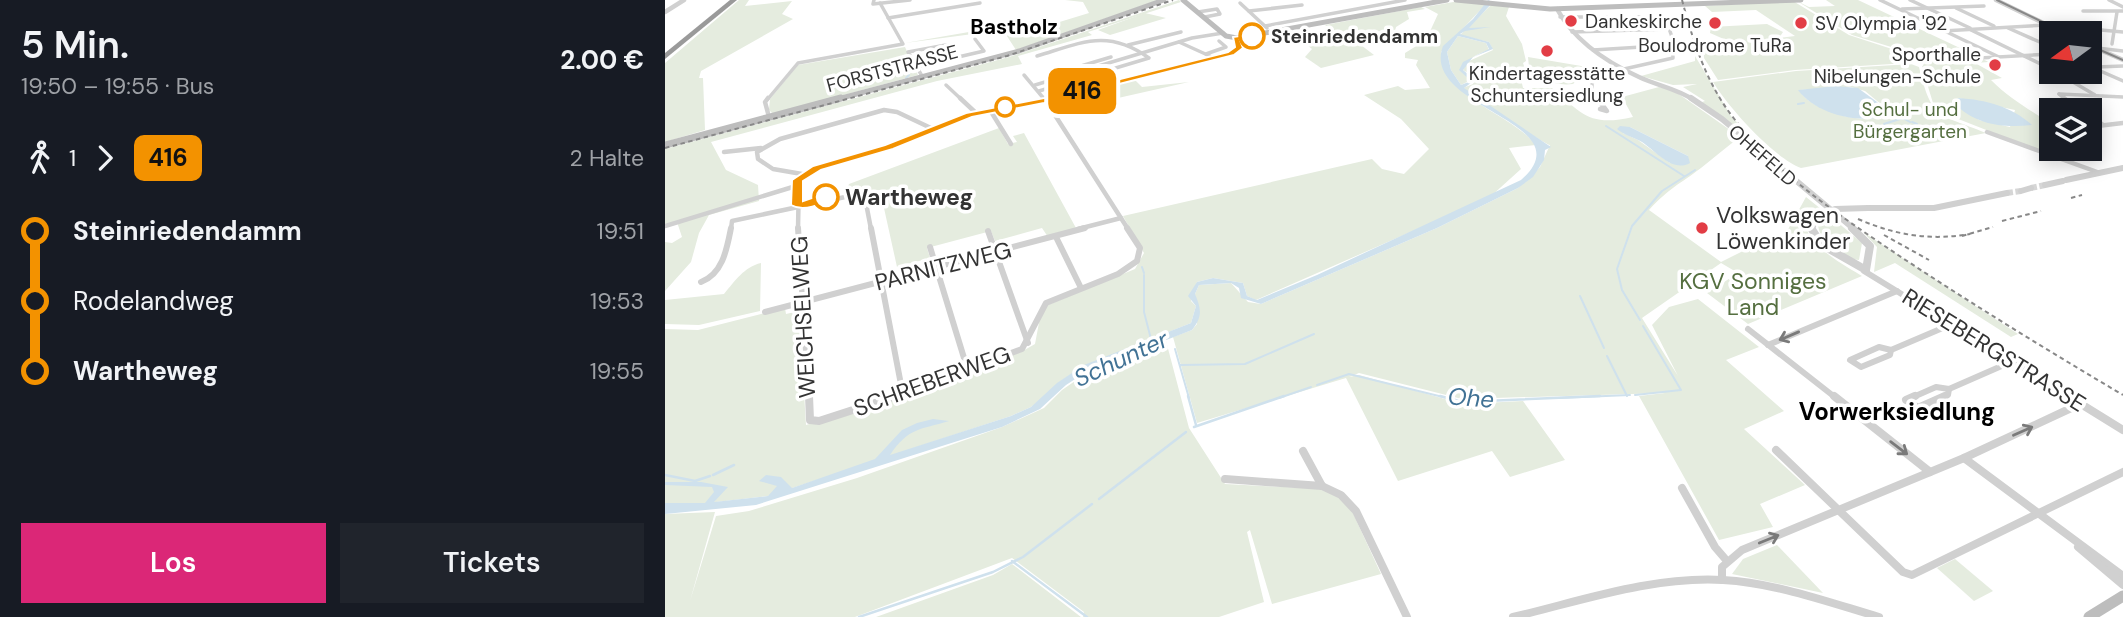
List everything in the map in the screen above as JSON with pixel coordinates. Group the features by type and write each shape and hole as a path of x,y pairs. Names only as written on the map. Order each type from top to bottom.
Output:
{"highway":[{"path":"665,50 727,0"},
{"path":"665,57 734,0"}],"main road":[{"name":"FORSTSTRASSE","path":"665,145 1019,51 1164,0"},
{"path":"1186,0 1232,38 1447,0"},
{"path":"1456,0 1557,9 1801,0"},
{"path":"2089,617 2123,596"}],"street":[{"path":"665,12 684,0"},
{"path":"874,0 873,4 910,0"},
{"path":"1265,26 1405,0"},
{"path":"1415,0 1424,4"},
{"path":"1880,0 1999,57"},
{"path":"1910,0 2039,63"},
{"path":"1997,0 2039,21"},
{"path":"2109,0 2123,10"},
{"path":"1568,2 1571,9"},
{"path":"769,117 765,102 798,63 902,45 880,3"},
{"path":"888,18 980,3"},
{"path":"1240,3 1273,32"},
{"path":"1249,11 1302,5"},
{"path":"1898,9 1984,6"},
{"path":"1367,7 1377,13"},
{"path":"1955,7 1997,27"},
{"path":"2074,7 2080,11 2123,10"},
{"path":"1198,12 1216,9 1220,14 1205,17"},
{"path":"1557,9 1572,32 1593,50 1627,71"},
{"path":"2112,45 2116,12"},
{"path":"1560,17 1664,16 1674,45 1672,58 1603,76 1592,82 1592,94 1604,107"},
{"path":"1943,31 2039,25"},
{"path":"2004,27 2039,42"},
{"path":"1572,32 1670,29"},
{"path":"2102,29 2123,32"},
{"path":"1128,46 1181,32"},
{"path":"1111,59 1223,33"},
{"path":"761,148 757,156 764,165 803,174 976,113 1044,100 1238,50 1232,38 1215,34"},
{"path":"915,67 984,51 975,39"},
{"path":"1035,86 1092,75 1149,58 1113,39 1092,39 1037,55"},
{"path":"1206,54 1226,47 1219,41"},
{"path":"1179,42 1214,58"},
{"path":"922,76 908,52 946,45"},
{"path":"1593,50 1636,45 1674,45"},
{"path":"2102,48 2112,45 2123,51"},
{"path":"1035,86 1137,50"},
{"path":"2102,50 2123,60"},
{"path":"1979,58 2039,54"},
{"path":"2102,67 2123,66"},
{"path":"1080,68 1092,75"},
{"name":"OHEFELD","path":"1627,71 1676,89 1732,127 1800,187 1868,240 1870,249 1862,267"},
{"path":"2102,72 2123,81"},
{"name":"SCHREBERWEG","path":"819,421 903,394 1016,352 1028,343 1040,308 1052,299 1123,272 1139,258 1140,248 1035,86 1024,75"},
{"path":"2076,84 2097,96"},
{"path":"946,85 976,113"},
{"path":"2064,98 2059,94 2123,97"},
{"path":"2111,97 2123,104"},
{"path":"724,152 761,148 780,139 887,110 903,112 918,124 933,130"},
{"path":"990,110 1011,144"},
{"path":"2104,125 2123,123"},
{"path":"1987,132 2039,151"},
{"path":"2067,161 2100,173"},
{"path":"2045,185 2123,168"},
{"path":"665,226 722,211 749,197 796,186 803,174"},
{"name":"WEICHSELWEG","path":"796,186 809,419 819,421"},
{"path":"2021,191 2031,188"},
{"path":"701,282 709,279 726,255 733,221 797,205 864,193 903,394"},
{"path":"1862,267 1828,250 1814,236 1811,224 1817,215 1835,209 1934,208 2007,194"},
{"name":"PARNITZWEG","path":"765,312 1121,218"},
{"path":"988,231 1028,343"},
{"path":"1056,237 1081,288"},
{"path":"930,247 968,371"},
{"name":"RIESEBERGSTRASSE","path":"1862,267 2123,430"},
{"path":"1768,345 1897,291"},
{"path":"1891,350 1890,355 1861,367 1850,360 1879,347 1891,350 1952,324"},
{"path":"1748,329 1930,471"},
{"path":"1949,389 1948,395 1918,408 1906,401 1936,387 1949,389 2013,361"},
{"path":"1722,580 1722,567 1742,550 1964,458 2082,403"},
{"path":"1776,450 1903,572 1912,575 2123,472"},
{"path":"1303,452 1322,486"},
{"path":"1964,458 2123,576"},
{"path":"1225,479 1322,486 1341,495 1356,511 1407,617"},
{"path":"1682,488 1727,561"},
{"path":"2072,540 2084,554 2123,584"},
{"path":"1513,617 1664,584 1722,580 1763,587 1879,617"}],"green space":[{"path":"739,0 749,0 745,6 792,1 782,14 793,19 701,71 699,78 703,78 705,130 665,142 665,63"},
{"path":"1065,0 1158,0 1016,50 1003,30 905,43 998,27 1008,21 1027,25 1053,24 1089,13 1083,2"},
{"path":"1179,0 1181,2 1088,32 1092,35 1018,56 1022,64 937,81 711,142 726,170 758,185 759,201 709,215 699,233 691,262 665,291 665,242 672,243 682,237 677,222 665,224 665,149 1009,57"},
{"path":"1826,0 1858,0 1979,57 1917,59 1901,50 1852,35 1797,1 1809,7 1835,6"},
{"path":"1459,1 1486,4 1441,52 1446,69 1467,95 1524,133 1536,145 1509,148 1521,169 1490,197 1256,300 1247,296 1243,283 1213,278 1197,282 1191,301 1196,306 1191,323 1084,366 1031,407 1011,416 768,496 699,504 665,503 665,329 698,330 785,308 786,314 799,311 806,425 935,386 1021,352 1035,344 1041,312 1048,305 1135,269 1144,253 1123,216 1372,159 1382,169 1404,174 1429,149 1401,119 1364,95 1398,86 1405,90 1430,88 1416,65 1418,60 1405,58 1405,53 1426,40 1438,14 1425,7"},
{"path":"1793,1 1849,35 1898,51 1912,60 1908,63 1795,70 1718,80 1704,58 1703,41 1726,40 1710,33 1711,27 1767,24 1783,32 1779,38 1795,36 1756,10 1712,12 1705,6"},
{"name":"KGV Sonniges Land","path":"1491,5 1509,7 1506,16 1522,44 1526,61 1523,63 1528,78 1521,79 1523,88 1552,88 1579,111 1596,119 1606,120 1633,117 1622,97 1659,87 1673,90 1740,137 1669,191 1649,210 1721,262 1761,242 1776,251 1806,197 1821,209 1806,220 1811,238 1827,254 1862,276 1748,324 1707,293 1738,273 1721,263 1642,318 1678,376 1652,325 1669,307 1698,299 1759,347 1726,360 1784,411 1744,429 1805,485 1760,504 1773,527 1719,540 1639,396 1665,393 1462,399 1359,373 1349,377 1359,375 1463,404 1523,401 1565,460 1510,477 1492,451 1398,481 1346,378 1197,423 1173,337 1192,330 1197,324 1195,294 1199,285 1231,283 1248,302 1261,304 1437,228 1518,188 1540,167 1550,145 1463,88 1473,84 1473,76 1463,70 1467,62 1493,50 1489,42 1460,35","holes":["1630,127 1688,156 1670,163 1638,140 1623,133"]},
{"path":"1421,7 1425,9 1407,12 1409,19 1396,27 1394,35 1357,42 1374,55 1321,68 1305,57 1312,49 1307,45 1343,38 1325,25"},
{"path":"1145,13 1166,18 1110,35 1098,30"},
{"path":"1458,36 1486,43 1489,50 1473,57 1463,66 1460,70 1471,80 1461,85 1451,70 1447,52"},
{"path":"905,47 918,75 773,114 769,110 770,99 798,65"},
{"path":"1695,56 1731,116 1772,160 1699,103 1705,101 1683,87 1697,84 1673,85 1641,76 1695,61"},
{"path":"1528,57 1599,69 1583,75 1573,84 1557,83 1530,77"},
{"path":"1982,59 1989,62 1975,63 2002,78 1991,80 2039,116 2039,151 1943,113 1933,103 1922,67 1925,62","holes":["1958,98 2015,110 2010,127 1979,120"]},
{"name":"Schul- und Bürgergarten","path":"1911,64 1919,67 1928,97 1939,113 1986,133 1801,168 1778,154 1752,131 1713,82 1796,71","holes":["1851,87 1865,91 1888,110 1869,119 1842,115 1815,105 1799,90"]},
{"path":"1133,78 1142,87 1189,82 1056,112 1051,103 1053,99"},
{"path":"999,128 1008,144 1017,142 1013,136 1024,133 1076,228 1048,237 1042,228 995,241 991,231 927,248 930,258 897,267 880,190 854,192 847,189 849,184"},
{"path":"1829,215 1862,243 1859,260 1840,253 1823,238 1818,225"},
{"path":"1863,232 2018,334 2011,337 1895,263 1874,272 1877,247"},
{"path":"761,263 760,311 699,325 665,324 665,300 724,294 745,271"},
{"path":"1166,341 1189,428 1225,484 1323,489 1342,499 1351,509 1381,574 1272,604 1250,530 1247,532 1264,602 1219,617 1083,617 1084,612 1012,558 855,617 665,617 665,514 715,512 690,601 716,516 749,511 857,478 1002,427 1044,408 1062,390 1094,368"},
{"path":"1777,545 1823,593 1732,574 1743,559"},
{"path":"1955,559 1993,591 1974,601 1937,568"},
{"path":"1012,564 1081,617 876,617 993,575"}],"water":[{"path":"1488,0 1493,2 1469,28 1491,27 1460,34 1489,42 1493,49 1473,57 1463,70 1475,80 1464,88 1551,147 1545,150 1544,160 1533,177 1518,188 1437,228 1261,304 1241,298 1239,288 1231,283 1199,285 1195,294 1200,308 1199,317 1192,330 1089,370 1066,385 1040,409 1002,427 756,505 665,514 665,503 705,503 714,492 712,487 665,485 665,482 701,482 728,487 714,502 768,496 777,486 759,481 766,475 781,477 792,488 875,459 902,430 917,423 933,419 949,421 909,434 890,455 1011,416 1031,407 1057,383 1084,365 1191,323 1196,306 1188,296 1197,282 1213,278 1243,283 1247,296 1257,300 1521,180 1536,160 1533,143 1519,129 1454,85 1442,67 1443,46 1473,19","holes":["1458,36 1486,43 1489,49 1463,62 1459,70 1471,81 1461,85 1451,70 1447,52"]},
{"path":"1836,86 1858,88 1888,110 1886,116 1863,119 1838,115 1815,105 1798,90"},
{"path":"1958,98 1998,105 2032,125 2011,126 1981,121 1955,104"},
{"path":"1620,126 1630,127 1688,156 1690,163 1677,165 1665,160 1642,142 1617,129"}],"waterway":[{"path":"906,78 909,75"},
{"path":"1871,85 1874,82"},
{"path":"1798,104 1804,103"},
{"path":"1890,107 1894,109"},
{"path":"1884,124 1903,118"},
{"path":"1903,118 1910,122"},
{"path":"1912,122 1917,124"},
{"path":"1606,126 1684,176"},
{"name":"Ohe","path":"1640,320 1622,290 1617,269 1632,226 1662,191 1695,170"},
{"path":"1142,267 1144,273"},
{"name":"Schunter","path":"1144,275 1144,312 1151,339"},
{"path":"1580,296 1604,348"},
{"name":"Ohe","path":"1635,395 1681,390 1643,326"},
{"path":"1180,365 1245,364 1314,334"},
{"name":"Schunter","path":"1175,349 1189,398"},
{"path":"1607,356 1627,395"},
{"name":"Ohe","path":"1317,385 1349,374 1447,398"},
{"name":"Ohe","path":"1279,398 1311,387"},
{"name":"Ohe","path":"1558,398 1627,395"},
{"path":"1188,396 1196,425"},
{"name":"Ohe","path":"1194,427 1284,396"},
{"name":"Ohe","path":"1440,396 1463,402 1600,396"},
{"name":"Ohe","path":"1099,499 1186,432"},
{"path":"713,475 734,465"},
{"path":"665,475 695,481 710,476"},
{"name":"Ohe","path":"1013,562 1092,504"},
{"name":"Ohe","path":"859,617 993,572 1013,562"},
{"path":"1013,562 1087,617"}],"tunnel":[{"path":"2031,188 2045,185"},
{"path":"2007,193 2021,191"}],"tram line":[{"path":"1997,0 2040,21"},
{"path":"2102,51 2123,60"}],"railway":[{"path":"665,148 1007,56 1173,0"},
{"path":"1682,0 1701,61 1723,103 1749,137 1788,175 1831,209 1898,255 2123,395"},
{"path":"2071,198 2082,195"},
{"path":"2002,221 2041,211"},
{"path":"1858,219 1885,229 1927,237 1968,234"},
{"path":"1968,234 1993,227"},
{"path":"1962,236 1968,234"},
{"path":"1884,235 1929,260"}],"bus line":[{"name":"416","path":"826,197 816,202 797,205 798,180 803,174 817,168 889,147 969,115 1044,100 1177,65 1231,54 1239,48 1235,38 1252,36"}],"place":[{"name":"Dankeskirche","path":"1571,21"},
{"name":"Boulodrome TuRa","path":"1715,23"},
{"name":"SV Olympia '92","path":"1801,23"},
{"name":"Steinriedendamm","path":"1252,36"},
{"name":"Kindertagesstätte Schuntersiedlung","path":"1547,51"},
{"name":"Sporthalle Nibelungen-Schule","path":"1995,65"},
{"name":"Wartheweg","path":"826,197"},
{"name":"Volkswagen Löwenkinder","path":"1702,228"}],"district":[{"name":"Bastholz","path":"1014,27"},
{"name":"Vorwerksiedlung","path":"1897,412"}]}
